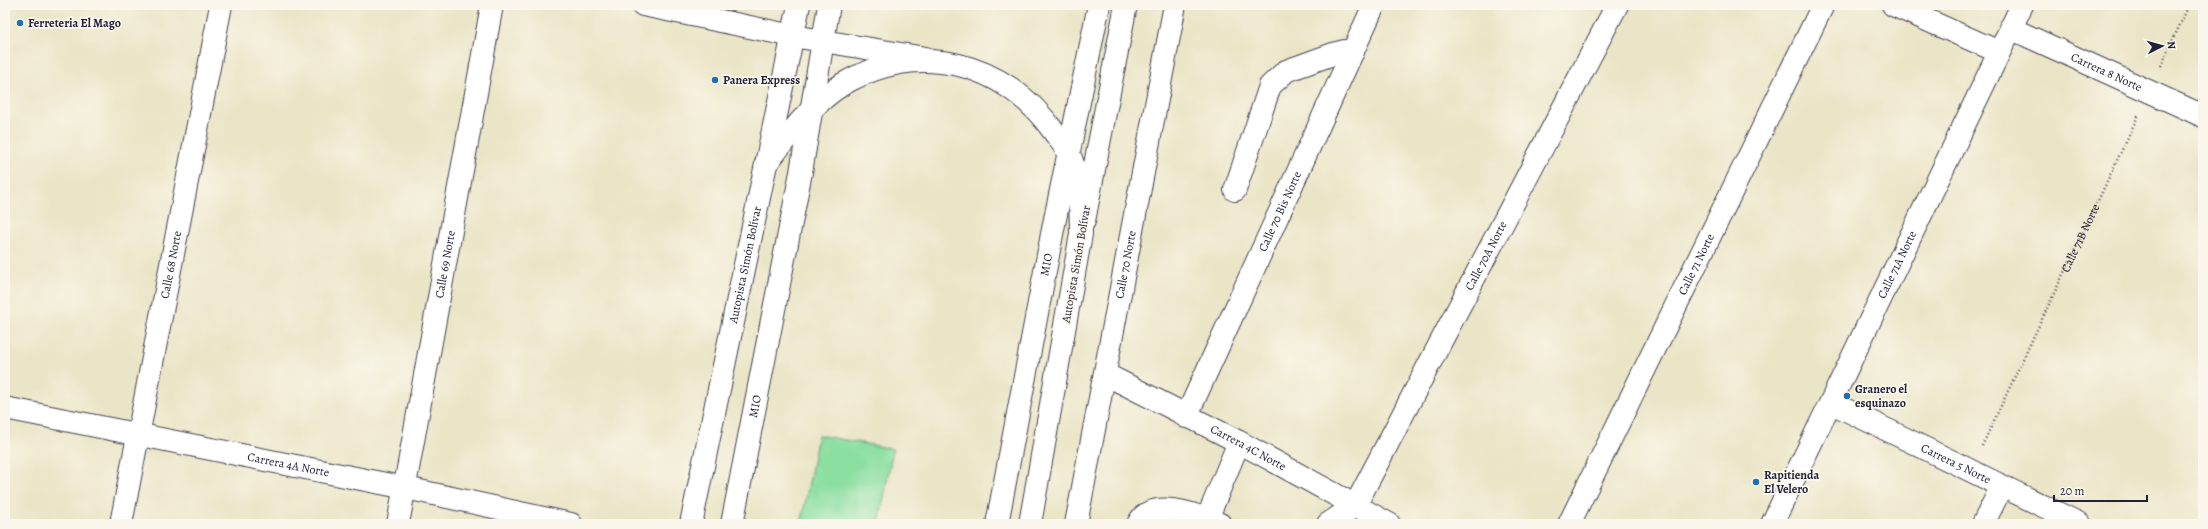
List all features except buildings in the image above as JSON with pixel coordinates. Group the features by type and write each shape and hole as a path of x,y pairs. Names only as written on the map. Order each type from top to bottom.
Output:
{"main road":[{"name":"Calle 68 Norte","path":"121,524 221,5"},
{"name":"Calle 69 Norte","path":"398,524 406,488 492,5"},
{"path":"643,5 793,36 962,64 1000,80 1016,92 1046,120 1069,155 1079,192 1081,234"},
{"name":"Autopista Simón Bolívar","path":"692,524 799,5"},
{"name":"MIO","path":"732,524 812,110 829,5"},
{"name":"MIO","path":"997,524 1099,5"},
{"name":"Autopista Simón Bolívar","path":"1030,524 1081,234 1126,5"},
{"name":"Calle 70 Norte","path":"1076,524 1175,5"},
{"name":"Calle 70 Bis Norte","path":"1186,418 1374,5"},
{"name":"Calle 70A Norte","path":"1355,506 1617,5"},
{"name":"Calle 71 Norte","path":"1569,524 1823,5"},
{"path":"1893,5 1999,52"},
{"name":"Calle 71A Norte","path":"1772,524 1832,403 2022,5"},
{"name":"Carrera 8 Norte","path":"2010,28 2203,116"},
{"path":"1235,190 1270,86 1286,71 1333,54 1345,51 1353,52"},
{"path":"766,164 804,117 822,99 843,84 866,73 910,62 942,61"},
{"name":"Carrera 4C Norte","path":"1105,374 1186,418 1239,442 1389,524"},
{"name":"Carrera 5 Norte","path":"1832,403 2080,524"},
{"name":"Carrera 4A Norte","path":"5,408 406,488 571,524"},
{"path":"1138,524 1140,520 1150,514 1170,508 1214,522 1239,442"},
{"path":"1983,524 2002,486"},
{"path":"1328,524 1355,506"}],"path":[{"name":"Calle 71B Norte","path":"1970,471 2150,91 2189,5"}],"green space":[{"path":"818,435 893,449 879,524 801,524"}],"place":[{"name":"Ferreteria El Mago","path":"20,23"},
{"name":"Panera Express","path":"715,80"},
{"name":"Granero el esquinazo","path":"1847,396"},
{"name":"Rapitienda El Velero","path":"1756,482"}]}
